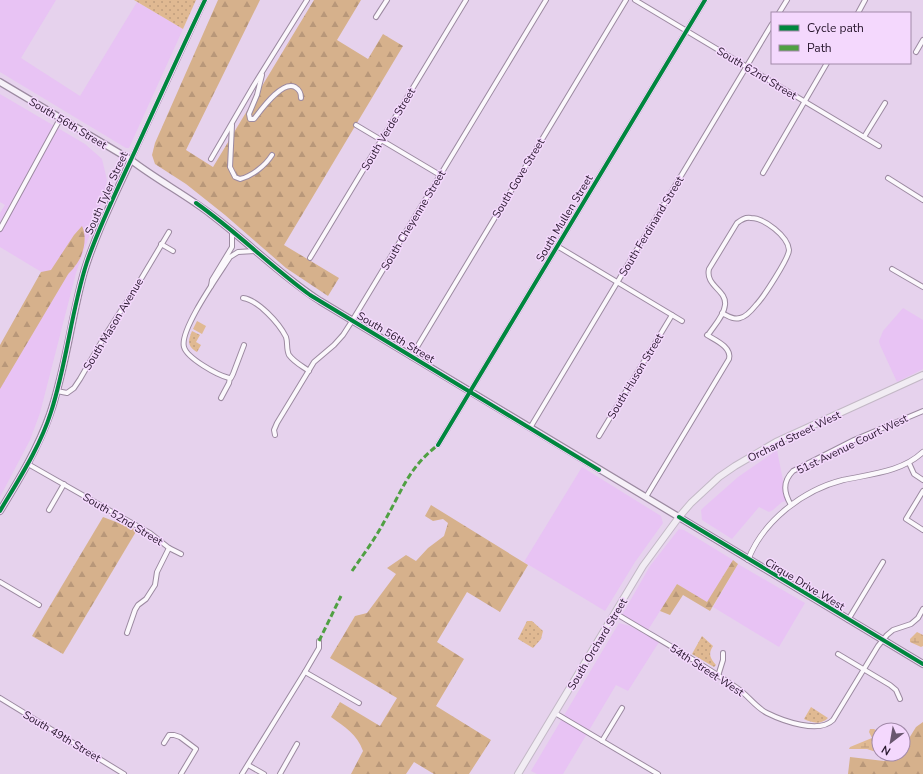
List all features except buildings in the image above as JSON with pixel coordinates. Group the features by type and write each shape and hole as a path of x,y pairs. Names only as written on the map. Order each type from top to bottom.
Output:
{"main road":[{"name":"South 56th Street","path":"1,84 131,160 142,169 200,205 300,288 352,321 679,518"},
{"name":"South Tyler Street","path":"0,511 28,464 45,427 57,391 86,267 102,223 131,160"},
{"name":"Orchard Street West","path":"679,518 691,503 716,480 756,453 776,442 923,375"},
{"name":"Cirque Drive West","path":"679,518 923,664"},
{"name":"South Orchard Street","path":"518,774 643,566 679,518"}],"street":[{"name":"South Tyler Street","path":"131,160 205,0"},
{"path":"211,159 307,0"},
{"path":"376,17 386,0"},
{"name":"South Verde Street","path":"310,258 466,0"},
{"name":"South Cheyenne Street","path":"275,435 274,430 277,423 317,359 334,345 352,321 546,0"},
{"name":"South Gove Street","path":"411,356 626,0"},
{"name":"South 62nd Street","path":"635,0 879,146"},
{"name":"South Mullen Street","path":"438,445 705,0"},
{"path":"780,12 787,0"},
{"path":"859,12 865,0"},
{"name":"South Ferdinand Street","path":"530,428 771,26"},
{"path":"916,52 923,40"},
{"path":"763,173 827,64"},
{"path":"263,71 259,89 249,114 250,119 254,119 263,106 285,87 290,86 296,88 300,92 301,98"},
{"path":"864,137 885,103"},
{"path":"0,229 60,119"},
{"path":"232,124 230,166 234,177 239,180 247,176 264,165 272,155"},
{"path":"356,125 440,175"},
{"path":"888,178 923,200"},
{"path":"646,497 728,363 730,356 727,349 707,335 722,313 725,305 725,300 721,293 709,280 708,269 737,224 744,218 756,218 782,235 787,244 788,255 760,301 752,310 744,316 737,318 722,313"},
{"path":"211,286 212,280 232,247 232,231"},
{"name":"South Mason Avenue","path":"57,391 68,392 76,386 168,232"},
{"path":"161,244 173,251"},
{"path":"557,246 682,321"},
{"path":"230,378 224,377 187,353 184,346 184,337 189,324 232,254 241,251 255,251"},
{"path":"892,269 923,288"},
{"path":"243,298 249,300 269,314 286,337 287,350 290,355 309,371"},
{"name":"South Huson Street","path":"599,436 672,315"},
{"path":"221,398 230,383 230,378 234,372 244,345"},
{"name":"51st Avenue Court West","path":"791,505 787,497 785,487 786,480 794,471 854,440 923,411"},
{"path":"748,560 751,550 776,518 791,505 808,494 829,484 896,468 909,463 923,452"},
{"path":"909,463 914,474 923,480"},
{"name":"South 52nd Street","path":"28,464 150,533 169,548 180,554"},
{"path":"49,510 64,484"},
{"path":"923,491 906,519 923,530"},
{"path":"127,633 135,610 138,605 146,599 152,590 157,572 169,548"},
{"path":"848,620 883,562"},
{"path":"0,582 39,605"},
{"path":"864,669 882,640 889,632 911,624 918,618 923,609"},
{"name":"54th Street West","path":"615,613 743,692 757,706 767,713 802,725 812,727 829,724 833,720 864,669"},
{"path":"242,774 305,672 319,648 320,641"},
{"path":"718,676 723,660 723,653"},
{"path":"838,654 893,688 900,699"},
{"path":"305,672 359,703"},
{"name":"South 49th Street","path":"0,698 124,774"},
{"path":"602,741 622,708"},
{"path":"556,713 658,774"},
{"path":"164,743 172,734 180,737 196,749 181,774"},
{"path":"280,774 297,744"},
{"path":"248,765 264,774"}],"shaded area":[{"path":"0,0 56,0 21,58 80,96 137,2 183,29 129,148 126,148 0,72"},
{"path":"0,94 85,144 102,159 107,180 104,195 76,273 40,413 30,440 0,497 0,380 58,282 0,247 0,213 5,205 0,202"},
{"path":"903,308 923,320 923,369 897,382 879,341 883,331"},
{"path":"777,450 787,501 782,502 769,512 759,507 732,539 702,520 701,510 704,507 738,477"},
{"path":"582,467 661,516 663,523 635,562 605,611 524,562"},
{"path":"679,529 684,530 733,560 707,603 677,584 648,630 622,615 650,566"},
{"path":"738,564 805,603 779,647 713,607"},
{"path":"619,623 630,626 659,642 628,691 616,685 563,774 537,774 531,771"}],"green space":[{"path":"134,0 196,0 183,29"},
{"path":"218,0 260,0 186,150 213,167 314,0 361,0 337,40 368,59 383,34 403,46 284,245 339,278 328,296 286,268 225,215 186,184 155,164 152,155 155,143"},
{"path":"82,226 85,242 78,262 68,275 0,389 0,345 41,272 51,270 74,235"},
{"path":"197,321 206,326 202,334 193,329"},
{"path":"192,331 200,335 196,342 201,345 197,352 191,348 189,343"},
{"path":"431,505 528,565 500,612 467,592 437,642 464,659 436,706 491,740 469,774 434,774 414,762 406,774 351,774 363,751 354,735 331,717 340,702 380,726 397,698 330,658 355,616 367,613 396,574 387,568 406,555 416,561 428,548 444,536 448,523 443,519 433,521 425,516"},
{"path":"103,517 137,530 63,654 32,636"},
{"path":"733,560 738,564 710,611 683,595 670,615 660,611 677,584 707,602"},
{"path":"527,621 532,621 543,631 541,639 533,648 518,639"},
{"path":"917,632 923,635 923,646 921,647 910,642 910,639"},
{"path":"702,636 713,646 710,654 716,665 714,667 692,654"},
{"path":"811,707 828,718 822,722 816,723 804,719"},
{"path":"923,722 923,774 848,774 850,757 871,759 871,762 911,762 911,735 916,727"},
{"path":"871,738 871,750 849,749 850,747"}],"marked path":[{"path":"352,571 377,535 412,471 419,462 438,445"},
{"path":"319,641 341,596"}],"cycle path":[{"path":"0,511 41,438 51,412 87,262 98,234 205,0"},
{"path":"438,445 705,0"},
{"path":"196,203 310,295 599,470"},
{"path":"679,517 923,664"}]}
